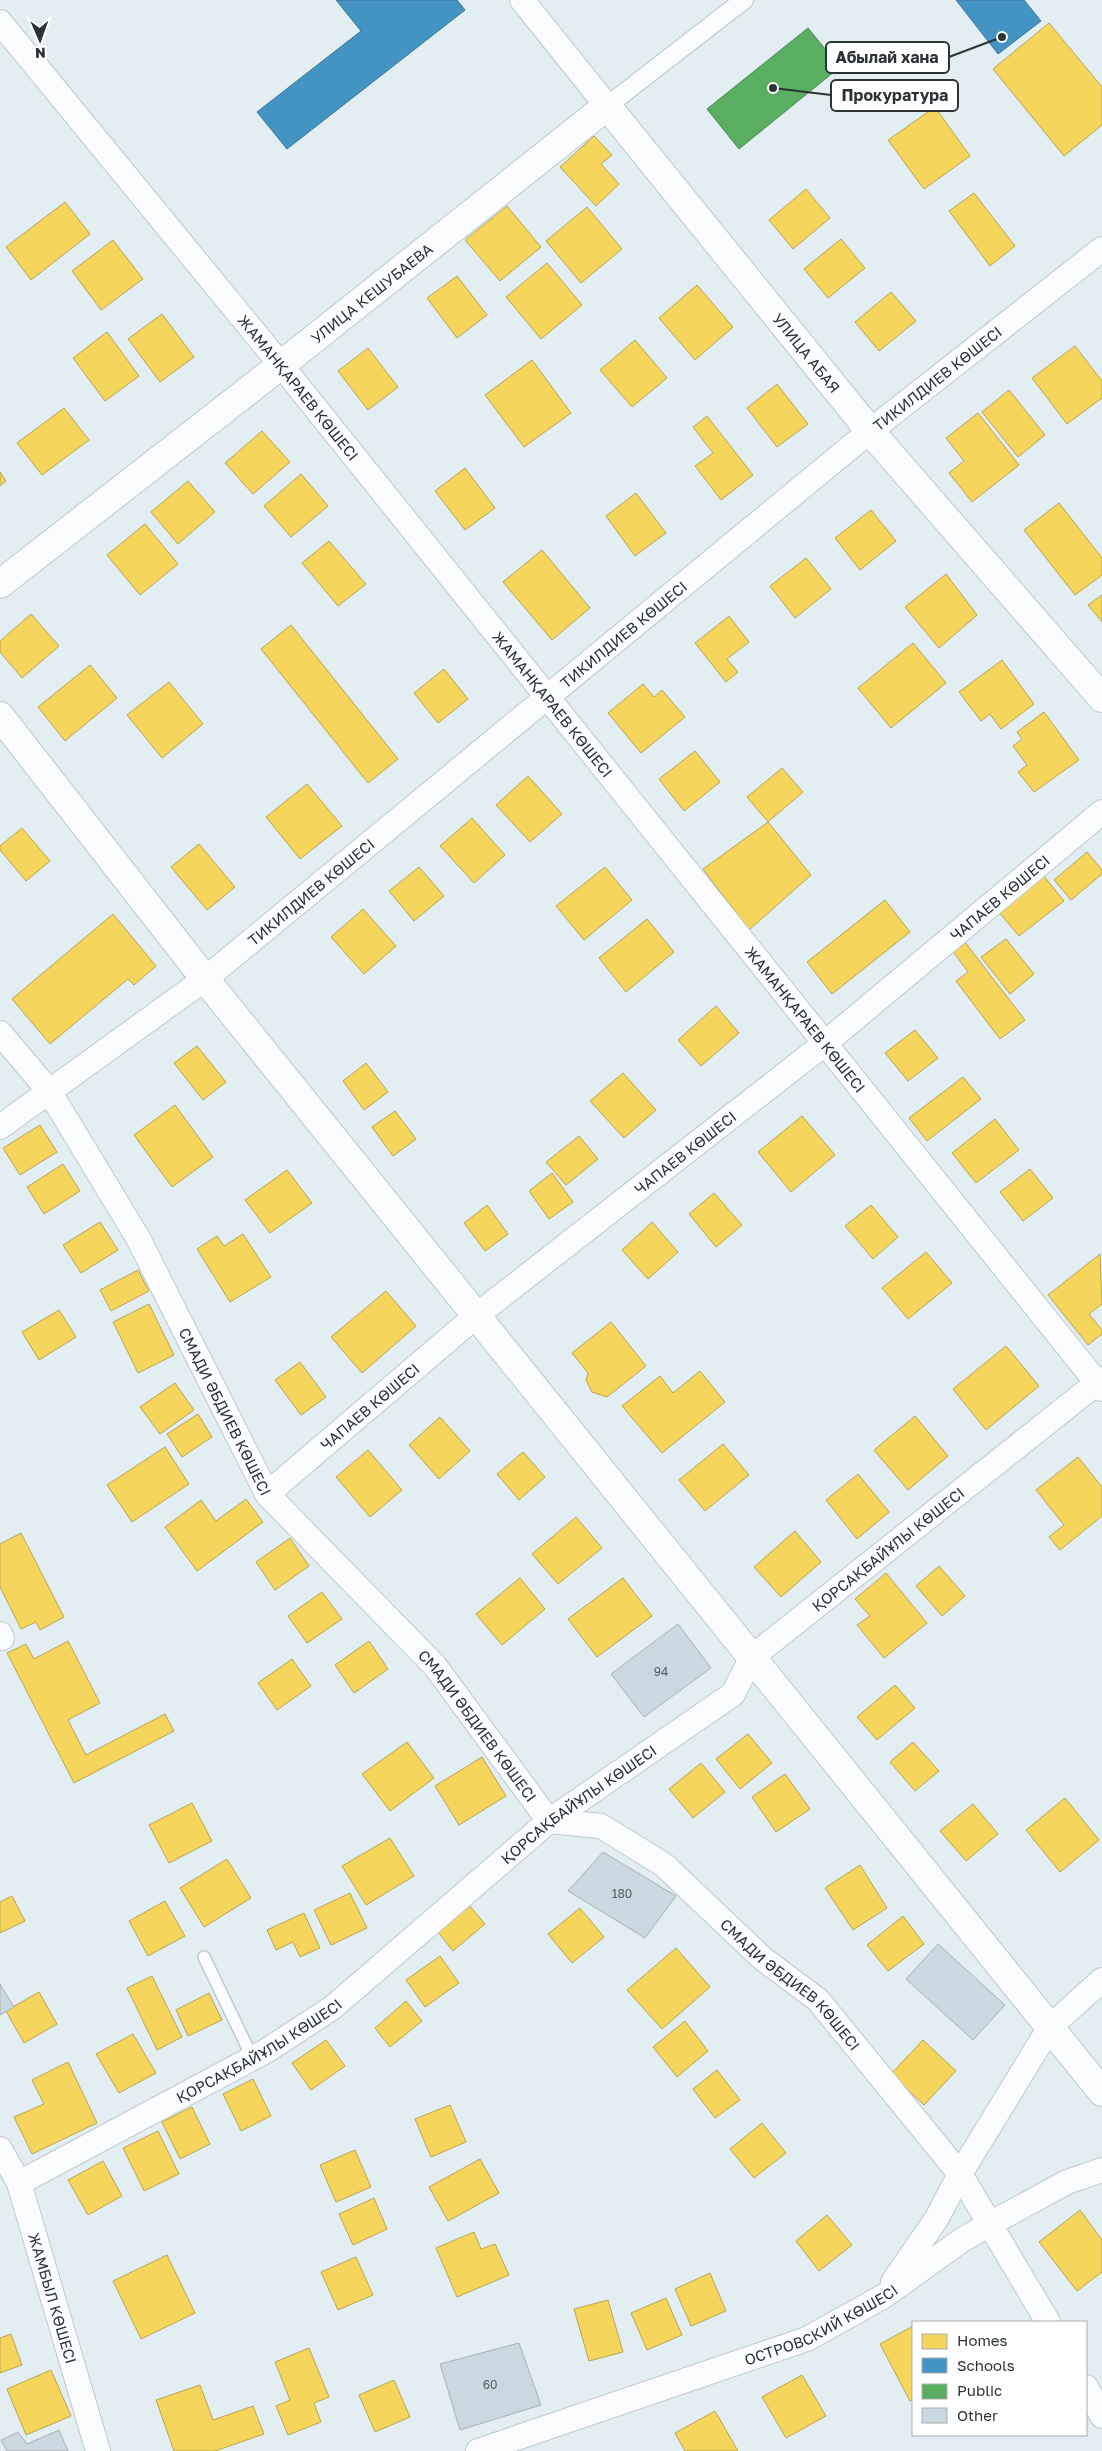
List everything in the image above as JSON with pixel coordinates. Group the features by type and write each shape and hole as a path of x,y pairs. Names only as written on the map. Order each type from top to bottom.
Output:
{"main road":[{"name":"УЛИЦА КЕШУБАЕВА","path":"0,584 281,365 607,106"},
{"name":"УЛИЦА АБАЯ","path":"607,106 870,431 1102,698"},
{"path":"0,716 205,979 1102,2092"}],"street":[{"name":"УЛИЦА АБАЯ","path":"522,0 607,106"},
{"name":"УЛИЦА КЕШУБАЕВА","path":"607,106 744,0"},
{"name":"ЖАМАНҚАРАЕВ КӨШЕСІ","path":"0,22 281,365 824,1044 1100,1384"},
{"name":"ТИКИЛДИЕВ КӨШЕСІ","path":"0,1127 205,979 870,431 1102,248"},
{"name":"ЧАПАЕВ КӨШЕСІ","path":"267,1494 477,1315 824,1044 1102,812"},
{"name":"СМАДИ ӘБДИЕВ КӨШЕСІ","path":"0,1033 49,1092 138,1238 267,1494 434,1666 550,1821 601,1826 664,1865 762,1958 818,2000 960,2174 1047,2321"},
{"name":"ҚОРСАҚБАЙҰЛЫ КӨШЕСІ","path":"19,2183 253,2059 332,2008 550,1821 734,1694 752,1657 1100,1384"},
{"name":"ОСТРОВСКИЙ КӨШЕСІ","path":"478,2451 807,2339 884,2296 937,2218 960,2174 1050,2027 1102,1980"},
{"name":"ЖАМБЫЛ КӨШЕСІ","path":"0,2149 19,2183 98,2451"},
{"path":"884,2296 962,2240 1067,2182 1102,2170"},
{"path":"1087,2389 1102,2416"}],"lane":[{"path":"204,1957 253,2059"}],"building: Homes":[{"path":"1049,23 1102,87 1102,125 1064,156 993,69"},
{"path":"935,107 970,156 924,189 888,140"},
{"path":"594,136 612,155 601,164 619,184 596,206 560,167"},
{"path":"806,189 830,218 793,249 769,220"},
{"path":"974,193 1015,246 990,266 949,211"},
{"path":"65,202 90,234 31,280 6,247"},
{"path":"507,206 541,247 500,281 465,240"},
{"path":"587,207 622,249 581,283 546,241"},
{"path":"841,239 865,268 828,298 804,269"},
{"path":"113,240 143,279 101,310 72,271"},
{"path":"547,263 582,305 541,339 506,297"},
{"path":"457,276 487,315 457,338 427,298"},
{"path":"697,285 733,327 695,360 659,318"},
{"path":"891,292 916,321 879,351 855,322"},
{"path":"162,314 194,357 160,382 128,339"},
{"path":"107,332 139,376 105,401 73,358"},
{"path":"635,340 667,378 632,407 600,370"},
{"path":"1075,346 1102,381 1102,398 1067,424 1032,378"},
{"path":"368,348 398,387 368,410 338,371"},
{"path":"532,360 571,413 524,447 485,395"},
{"path":"777,384 808,424 777,447 747,408"},
{"path":"1009,390 1045,435 1018,457 982,412"},
{"path":"64,408 89,440 42,475 17,443"},
{"path":"978,413 1019,465 972,502 949,473 964,461 946,438"},
{"path":"707,416 753,475 721,500 695,466 713,453 693,427"},
{"path":"262,431 290,462 253,494 225,463"},
{"path":"465,468 495,508 465,530 435,491"},
{"path":"0,472 6,481 0,486"},
{"path":"301,474 328,506 291,537 264,506"},
{"path":"188,481 215,512 178,544 151,512"},
{"path":"636,493 666,533 635,556 606,516"},
{"path":"1059,503 1102,558 1102,575 1075,595 1024,530"},
{"path":"871,510 896,541 860,570 835,538"},
{"path":"145,524 178,564 140,595 107,555"},
{"path":"329,541 366,584 338,606 302,563"},
{"path":"542,550 590,608 552,640 503,582"},
{"path":"806,558 831,589 795,618 770,586"},
{"path":"946,574 977,615 939,648 905,607"},
{"path":"1102,595 1102,622 1088,605"},
{"path":"31,614 59,646 22,678 0,652 0,641"},
{"path":"729,616 749,642 727,659 738,672 726,682 695,643"},
{"path":"291,625 398,759 368,783 261,649"},
{"path":"913,643 946,683 891,728 858,688"},
{"path":"1002,660 1034,704 1001,729 990,714 981,721 959,692"},
{"path":"90,665 117,698 65,741 38,707"},
{"path":"444,669 468,699 438,723 414,693"},
{"path":"169,682 203,724 162,758 127,715"},
{"path":"643,684 654,697 662,690 685,717 641,753 608,713"},
{"path":"1044,712 1079,760 1034,792 1018,772 1027,765 1013,746 1022,739 1017,732"},
{"path":"695,751 720,782 684,811 659,779"},
{"path":"782,768 803,792 768,822 747,797"},
{"path":"528,776 562,814 530,842 496,805"},
{"path":"307,784 342,826 300,859 266,817"},
{"path":"472,818 505,855 474,883 440,846"},
{"path":"768,822 811,875 749,930 703,869"},
{"path":"22,828 50,861 26,881 0,850 0,846"},
{"path":"199,844 235,887 207,910 171,867"},
{"path":"1087,852 1102,870 1102,874 1071,900 1054,880"},
{"path":"419,867 444,896 414,921 389,891"},
{"path":"605,867 632,900 584,940 556,906"},
{"path":"1043,875 1064,901 1019,936 998,911"},
{"path":"885,900 910,932 832,994 807,962"},
{"path":"363,909 396,946 364,974 331,937"},
{"path":"113,914 156,966 134,985 128,979 50,1044 12,999"},
{"path":"647,919 674,952 626,992 599,958"},
{"path":"1006,939 1034,974 1010,994 981,957"},
{"path":"964,941 1025,1020 1000,1039 956,981 968,972 952,950"},
{"path":"716,1006 739,1033 701,1066 678,1040"},
{"path":"915,1030 938,1058 908,1081 885,1053"},
{"path":"197,1046 226,1082 203,1100 174,1063"},
{"path":"366,1063 388,1092 364,1110 343,1081"},
{"path":"623,1073 656,1110 624,1138 590,1101"},
{"path":"963,1077 981,1099 927,1141 909,1118"},
{"path":"175,1105 213,1157 172,1187 134,1135"},
{"path":"395,1111 416,1139 393,1156 372,1127"},
{"path":"802,1116 835,1155 791,1192 758,1152"},
{"path":"995,1119 1019,1150 976,1183 952,1153"},
{"path":"40,1125 57,1152 20,1175 3,1148"},
{"path":"579,1136 598,1159 566,1185 546,1162"},
{"path":"63,1164 80,1191 44,1214 27,1187"},
{"path":"1030,1169 1053,1198 1023,1221 1000,1192"},
{"path":"287,1170 312,1203 270,1233 245,1200"},
{"path":"552,1173 573,1202 549,1219 529,1191"},
{"path":"714,1193 742,1225 716,1247 689,1214"},
{"path":"487,1205 508,1234 485,1251 464,1223"},
{"path":"871,1205 898,1237 873,1259 845,1226"},
{"path":"100,1222 118,1250 81,1273 63,1245"},
{"path":"652,1222 678,1252 648,1279 622,1250"},
{"path":"243,1234 271,1277 230,1302 197,1249 217,1236 224,1246"},
{"path":"926,1252 952,1283 908,1319 882,1288"},
{"path":"1100,1254 1102,1304 1089,1314 1102,1330 1102,1334 1088,1345 1048,1295"},
{"path":"138,1270 149,1291 111,1311 100,1290"},
{"path":"386,1291 416,1326 362,1373 331,1337"},
{"path":"149,1304 174,1355 138,1373 113,1322"},
{"path":"59,1310 76,1337 39,1360 22,1332"},
{"path":"611,1322 646,1366 607,1397 592,1392 586,1380 588,1373 572,1353"},
{"path":"1006,1346 1039,1386 986,1430 953,1389"},
{"path":"300,1362 326,1397 301,1415 275,1380"},
{"path":"700,1371 725,1402 662,1453 622,1406 660,1376 673,1393"},
{"path":"175,1383 194,1410 160,1434 140,1407"},
{"path":"198,1414 212,1437 182,1457 167,1434"},
{"path":"915,1416 948,1456 908,1490 874,1450"},
{"path":"440,1417 470,1451 439,1479 409,1445"},
{"path":"723,1444 749,1475 705,1511 679,1480"},
{"path":"165,1447 189,1484 132,1522 107,1485"},
{"path":"368,1450 402,1490 370,1517 336,1477"},
{"path":"523,1452 545,1477 519,1500 497,1474"},
{"path":"1078,1457 1102,1487 1102,1516 1060,1550 1049,1537 1064,1525 1036,1490"},
{"path":"858,1474 889,1512 857,1539 826,1500"},
{"path":"246,1499 263,1522 197,1571 165,1527 201,1500 216,1521"},
{"path":"576,1517 602,1548 558,1584 532,1554"},
{"path":"795,1531 821,1562 781,1597 754,1567"},
{"path":"21,1533 64,1617 40,1630 36,1622 21,1629 0,1587 0,1544"},
{"path":"290,1538 309,1566 275,1590 256,1562"},
{"path":"939,1566 965,1596 942,1616 916,1586"},
{"path":"886,1573 927,1623 884,1658 857,1625 870,1616 855,1599"},
{"path":"520,1578 545,1609 502,1645 476,1614"},
{"path":"623,1578 652,1616 597,1657 568,1619"},
{"path":"322,1592 342,1619 307,1643 288,1616"},
{"path":"68,1641 100,1703 68,1720 86,1755 165,1714 174,1731 74,1783 7,1653 26,1644 34,1659"},
{"path":"369,1641 388,1669 354,1693 335,1665"},
{"path":"292,1659 311,1686 277,1710 258,1683"},
{"path":"895,1685 915,1708 877,1740 857,1717"},
{"path":"748,1734 772,1763 740,1789 716,1759"},
{"path":"407,1742 434,1778 390,1811 362,1774"},
{"path":"913,1742 939,1771 915,1791 890,1762"},
{"path":"482,1757 506,1796 459,1825 435,1786"},
{"path":"701,1763 725,1792 693,1818 669,1789"},
{"path":"785,1774 810,1809 776,1832 752,1797"},
{"path":"1065,1798 1099,1840 1060,1872 1026,1830"},
{"path":"192,1803 212,1841 169,1863 149,1825"},
{"path":"973,1804 998,1834 966,1861 940,1831"},
{"path":"390,1838 414,1876 366,1905 342,1866"},
{"path":"227,1859 251,1898 204,1927 180,1888"},
{"path":"860,1865 887,1908 853,1930 825,1888"},
{"path":"350,1893 367,1928 331,1945 314,1910"},
{"path":"12,1896 25,1921 0,1933 0,1902"},
{"path":"165,1901 185,1936 148,1956 129,1921"},
{"path":"469,1905 485,1924 453,1951 437,1931"},
{"path":"580,1908 604,1937 572,1963 548,1934"},
{"path":"304,1913 320,1948 300,1957 293,1942 276,1950 267,1930"},
{"path":"903,1916 924,1944 888,1971 867,1945"},
{"path":"676,1948 710,1987 662,2029 627,1990"},
{"path":"440,1956 459,1983 425,2007 406,1980"},
{"path":"152,1976 182,2037 157,2050 127,1988"},
{"path":"39,1992 57,2024 24,2043 6,2011"},
{"path":"209,1993 222,2020 188,2036 176,2010"},
{"path":"406,2001 422,2021 390,2047 375,2028"},
{"path":"685,2021 708,2051 677,2077 653,2047"},
{"path":"133,2034 156,2073 119,2093 96,2054"},
{"path":"326,2040 345,2066 311,2090 292,2063"},
{"path":"923,2040 956,2071 924,2105 891,2074"},
{"path":"68,2062 97,2123 32,2154 14,2117 44,2104 32,2080"},
{"path":"717,2070 740,2100 715,2118 693,2089"},
{"path":"253,2079 271,2116 241,2131 223,2094"},
{"path":"450,2105 466,2142 431,2157 415,2119"},
{"path":"192,2107 210,2144 180,2159 162,2122"},
{"path":"762,2123 786,2153 754,2178 730,2149"},
{"path":"158,2131 179,2174 144,2191 123,2148"},
{"path":"355,2150 371,2187 336,2202 320,2165"},
{"path":"480,2159 499,2193 448,2221 429,2187"},
{"path":"103,2161 122,2196 88,2215 68,2180"},
{"path":"374,2198 387,2229 353,2245 339,2214"},
{"path":"1080,2210 1102,2240 1102,2272 1077,2291 1039,2242"},
{"path":"827,2215 852,2245 819,2271 796,2241"},
{"path":"474,2232 481,2249 495,2244 509,2275 457,2297 436,2248"},
{"path":"167,2255 195,2313 141,2339 113,2281"},
{"path":"356,2257 373,2295 338,2310 321,2272"},
{"path":"710,2273 726,2311 691,2326 675,2289"},
{"path":"666,2298 682,2335 647,2350 631,2313"},
{"path":"608,2300 623,2352 589,2361 574,2309"},
{"path":"912,2327 912,2400 910,2401 880,2344"},
{"path":"11,2334 22,2365 0,2373 0,2338"},
{"path":"309,2348 329,2397 314,2403 321,2422 288,2435 276,2406 290,2400 275,2362"},
{"path":"51,2370 71,2416 26,2435 7,2389"},
{"path":"802,2375 826,2416 786,2438 762,2397"},
{"path":"394,2380 410,2417 375,2432 359,2395"},
{"path":"200,2385 213,2420 253,2406 264,2434 215,2451 174,2451 156,2400"},
{"path":"715,2411 738,2451 685,2451 675,2433"}],"building: Schools":[{"path":"336,0 457,0 465,10 287,149 257,112 361,31"},
{"path":"956,0 1024,0 1041,21 998,54"}],"building: Public":[{"path":"808,28 840,67 739,149 707,109"}],"building: Other":[{"path":"678,1624 711,1668 644,1717 611,1674"},
{"path":"603,1852 676,1896 645,1938 568,1891"},
{"path":"938,1944 1005,2005 973,2040 906,1979"},
{"path":"0,1984 14,2007 0,2015"},
{"path":"519,2343 541,2405 460,2430 440,2364"},
{"path":"59,2430 68,2451 7,2451 1,2440 18,2432 27,2444"}],"place":[{"name":"Абылай хана","path":"1002,37"},
{"name":"Прокуратура","path":"773,88"}]}
